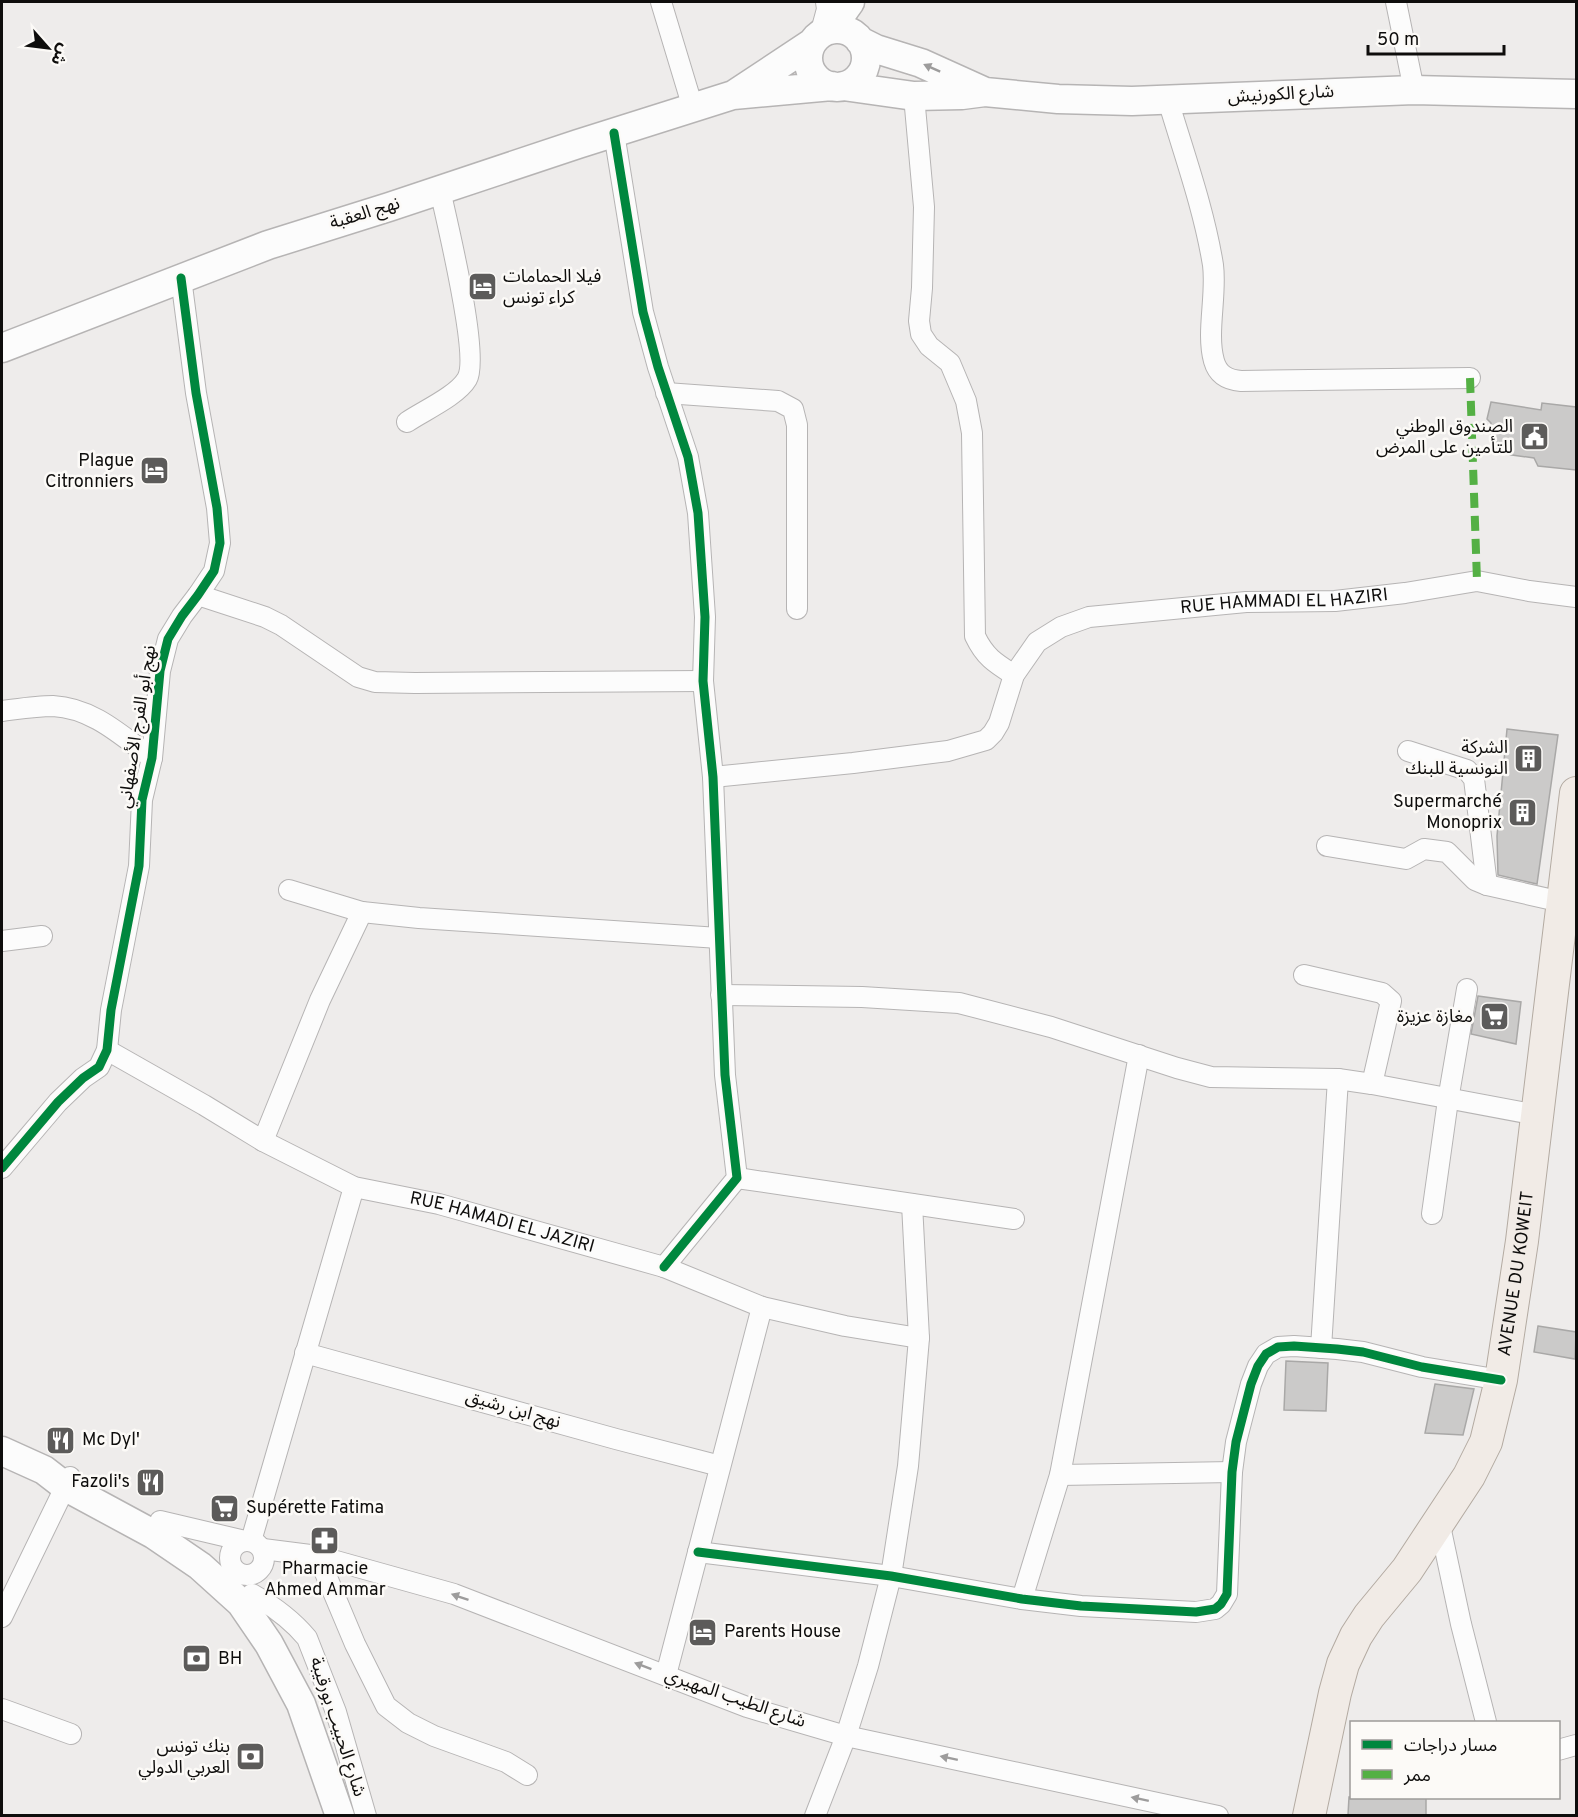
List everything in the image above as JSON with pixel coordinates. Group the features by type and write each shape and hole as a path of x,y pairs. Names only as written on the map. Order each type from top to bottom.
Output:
{"main road":[{"name":"AVENUE DU KOWEIT","path":"1309,1815 1343,1664 1369,1616 1407,1570 1469,1476 1486,1442 1501,1380 1522,1241 1576,792"}],"street":[{"path":"661,2 693,108"},
{"path":"734,95 838,86 857,78 862,71 865,56 835,37 826,2"},
{"path":"734,95 835,37 850,2"},
{"path":"859,2 835,37 808,54 813,75 822,82 914,96 985,92"},
{"path":"1396,2 1414,90"},
{"path":"835,37 921,63 985,92"},
{"name":"شارع الكورنيش","path":"985,92 1058,99 1168,100 1270,94 1414,90 1576,94"},
{"name":"نهج العقبة","path":"2,348 268,244 734,95"},
{"path":"914,96 924,207 919,321 921,334 929,346 950,363 966,401 972,433 975,636 982,651 992,661 1014,675"},
{"path":"1168,100 1201,213 1213,266 1214,360 1223,376 1241,381 1470,378"},
{"path":"614,133 643,312 666,393 688,457 698,513 705,617 703,681 713,777 725,1075 737,1178 664,1267"},
{"path":"407,422 455,391 468,378 470,368 470,345 459,275 440,190"},
{"name":"نهج أبو الفرج الأصفهاني","path":"107,1050 111,1010 139,866 142,800 152,758 160,671 168,639 214,571 220,543 217,508 196,393 181,278"},
{"path":"666,393 778,401 793,409 797,425 797,609"},
{"name":"RUE HAMMADI EL HAZIRI","path":"713,777 948,751 986,740 999,723 1014,675 1037,642 1061,627 1089,617 1246,602 1335,601 1477,581 1576,597"},
{"path":"198,595 265,617 281,625 358,677 375,682 703,681"},
{"path":"2,711 52,706 74,709 106,723 152,758"},
{"path":"1408,751 1467,770 1474,779 1486,885"},
{"path":"1327,846 1406,859 1425,849 1447,852 1475,880 1486,885 1562,902"},
{"path":"289,890 362,912 419,918 719,938"},
{"path":"263,1141 320,1000 362,912"},
{"path":"2,941 42,936"},
{"path":"1304,975 1382,993 1390,1001 1372,1084"},
{"path":"1432,1214 1467,989"},
{"path":"721,995 862,997 959,1003 1051,1027 1211,1077 1338,1079 1537,1116"},
{"path":"2,1168 58,1102 83,1078 99,1067 107,1050"},
{"name":"RUE HAMADI EL JAZIRI","path":"107,1050 263,1141 354,1187 439,1204 664,1267 762,1307 845,1326 919,1338"},
{"path":"1022,1599 1059,1475 1139,1055"},
{"path":"1321,1348 1338,1079"},
{"path":"737,1178 1014,1219"},
{"path":"253,1544 239,1543 231,1553 235,1580 256,1573 264,1563 253,1544 305,1353 354,1187"},
{"path":"815,1815 846,1736 868,1666 891,1576 908,1466 919,1338 912,1204"},
{"path":"666,1675 762,1307"},
{"path":"698,1552 891,1576 1022,1599 1080,1606 1196,1612 1215,1608 1221,1604 1227,1594 1232,1472 1236,1442 1243,1408 1258,1366 1266,1354 1278,1347 1362,1352 1422,1367 1501,1380"},
{"name":"نهج ابن رشيق","path":"305,1353 720,1466"},
{"name":"شارع الحبيب بورقيبة","path":"2,1451 160,1521 210,1553 284,1638 315,1700 356,1815"},
{"path":"1059,1475 1232,1472"},
{"path":"2,1617 60,1478"},
{"name":"شارع الحبيب بورقيبة","path":"60,1478 153,1534 200,1566 235,1580 299,1629 307,1638 336,1712 366,1815"},
{"name":"شارع الحبيب بورقيبة","path":"160,1521 253,1544"},
{"path":"1439,1521 1461,1624 1486,1721"},
{"name":"شارع الطيب المهيري","path":"253,1544 318,1556 454,1594 747,1707 846,1736 1218,1815"},
{"path":"318,1556 355,1644 386,1706 408,1723 434,1736 506,1762 527,1775"},
{"name":"شارع الحبيب بورقيبة","path":"235,1580 241,1603 269,1644 301,1704 340,1815"},
{"path":"2,1709 71,1734"},
{"path":"1560,1749 1576,1745"}],"building":[{"name":"الصندوق الوطني للتأمين على المرض","path":"1491,402 1541,410 1542,403 1576,407 1576,470 1538,466 1534,458 1491,452 1491,423 1487,419"},
{"name":"Supermarché Monoprix","path":"1507,729 1558,735 1537,884 1498,875 1497,836"},
{"name":"مغازة عزيزة","path":"1478,996 1521,1002 1516,1044 1471,1034"},
{"path":"1538,1326 1576,1332 1575,1359 1534,1352"},
{"path":"1286,1361 1328,1363 1326,1411 1284,1410"},
{"path":"1435,1384 1474,1389 1463,1435 1425,1433"},
{"path":"1349,1797 1350,1799 1426,1799 1426,1815 1348,1815"}],"marked path":[{"path":"1470,378 1477,581"}],"cycle path":[{"path":"614,133 643,312 658,367 688,457 698,513 705,617 703,681 713,777 725,1075 737,1178 664,1267"},
{"path":"2,1168 58,1102 83,1078 99,1067 107,1050 111,1010 139,866 142,800 152,758 160,671 168,639 214,571 220,543 217,508 196,393 181,278"},
{"path":"698,1552 891,1576 1022,1599 1081,1606 1196,1612 1215,1609 1227,1594 1232,1472 1236,1442 1251,1384 1266,1354 1278,1347 1337,1349 1363,1352 1422,1367 1501,1380"}],"place":[{"name":"فيلا الحمامات كراء تونس","path":"482,287"},
{"name":"الصندوق الوطني للتأمين على المرض","path":"1534,437"},
{"name":"Plague Citronniers","path":"155,471"},
{"name":"الشركة النونسية للبنك","path":"1529,758"},
{"name":"Supermarché Monoprix","path":"1523,812"},
{"name":"مغازة عزيزة","path":"1494,1017"},
{"name":"Mc Dyl'","path":"61,1440"},
{"name":"Fazoli's","path":"151,1482"},
{"name":"Supérette Fatima","path":"225,1508"},
{"name":"Pharmacie Ahmed Ammar","path":"325,1540"},
{"name":"Parents House","path":"703,1632"},
{"name":"BH","path":"197,1659"},
{"name":"بنك تونس العربي الدولي","path":"251,1757"}]}
